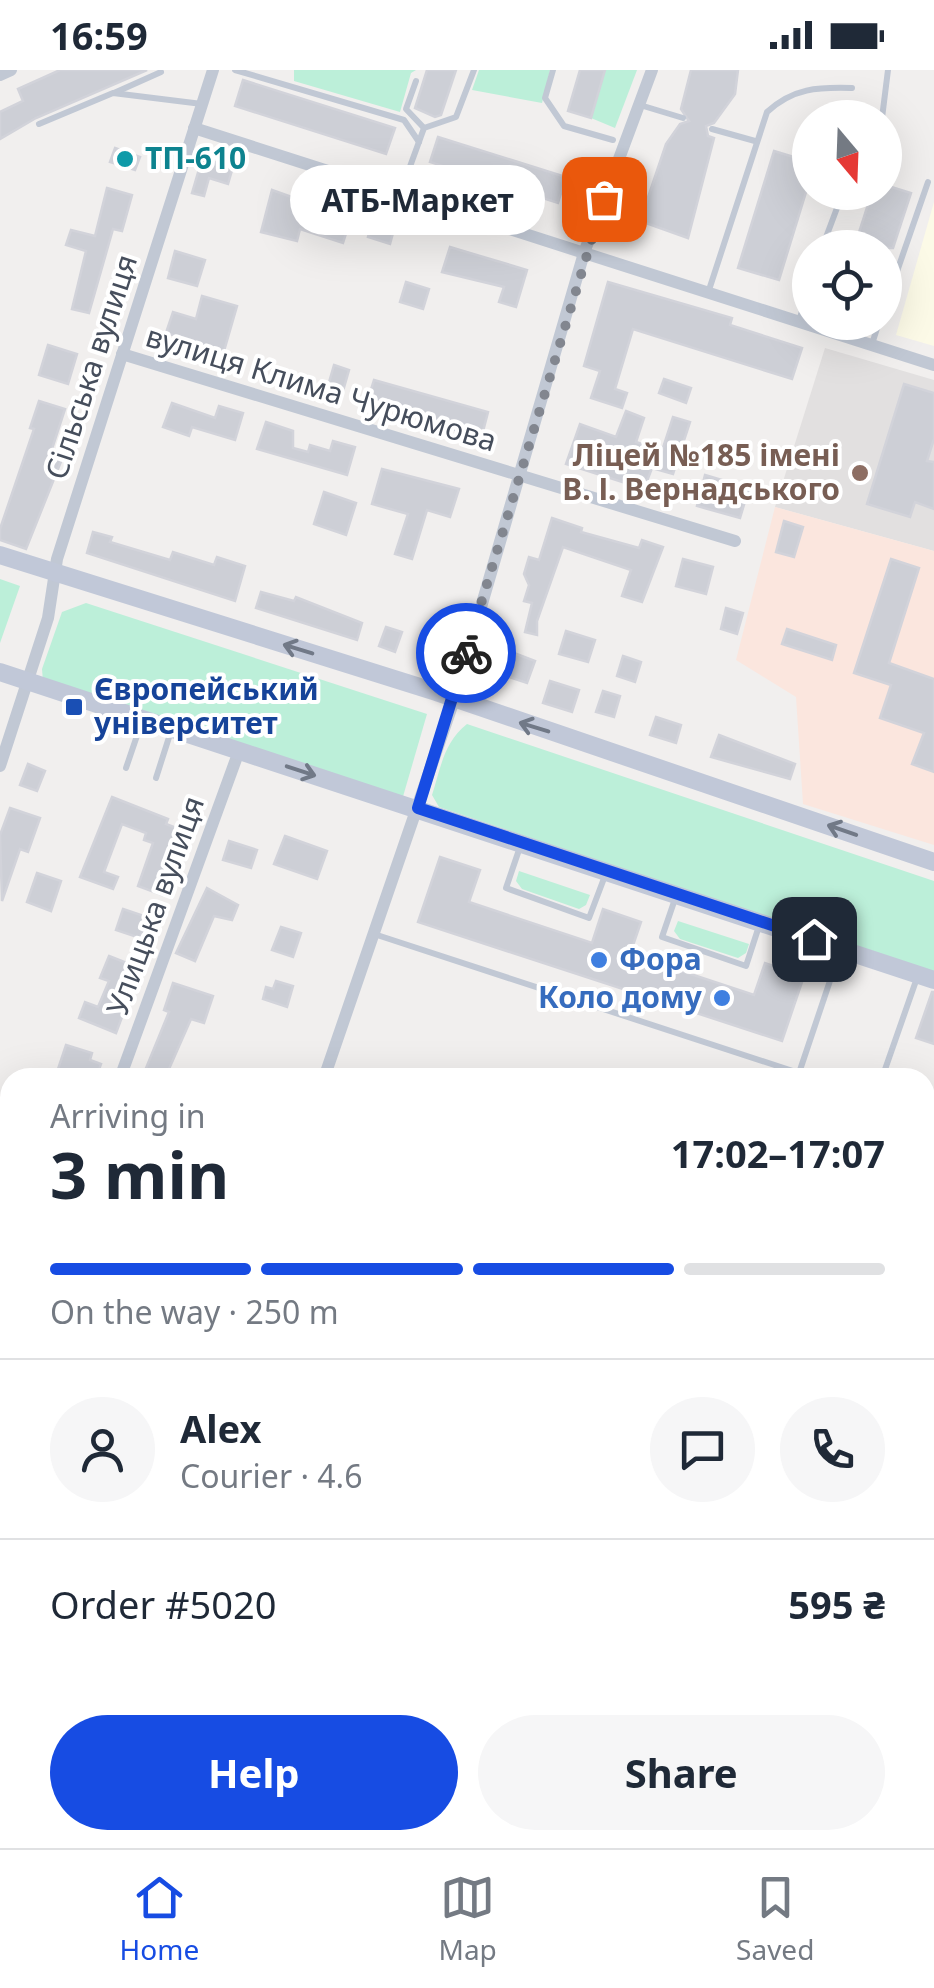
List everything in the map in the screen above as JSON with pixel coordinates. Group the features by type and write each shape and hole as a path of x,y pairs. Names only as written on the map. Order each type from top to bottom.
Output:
{"main road":[{"path":"0,555 454,700 934,862"},
{"path":"0,672 926,977"}],"street":[{"path":"0,75 10,70"},
{"name":"Сільська вулиця","path":"0,766 28,682 57,560 213,70"},
{"path":"327,1068 454,700 584,253 652,70"},
{"path":"194,128 792,320"},
{"path":"856,340 934,365"},
{"name":"вулиця Клима Чурюмова","path":"122,354 735,541"},
{"name":"Улицька вулиця","path":"124,1068 239,751"}],"lane":[{"path":"236,70 404,120 419,142"},
{"path":"424,128 456,117 474,70"},
{"path":"553,70 545,98 564,126 613,140"},
{"path":"884,100 888,70"},
{"path":"40,124 161,72"},
{"path":"416,81 406,109 424,128"},
{"path":"708,293 767,112 784,97 814,87 852,88"},
{"path":"113,94 203,104"},
{"path":"638,105 683,118"},
{"path":"400,194 424,128"},
{"path":"712,129 755,141"},
{"path":"902,257 928,182"},
{"path":"872,345 874,340"},
{"path":"126,768 142,720"},
{"path":"156,778 172,729"},
{"path":"521,843 506,888 589,918 607,871"},
{"path":"676,894 662,937 717,958 746,966 760,922"},
{"path":"371,933 787,1068"},
{"path":"800,1068 840,948"},
{"path":"886,1068 926,977"}],"shaded area":[{"path":"934,202 934,346 902,337 902,314"},
{"name":"Ліцей №185 імені В. І. Вернадського","path":"825,348 934,380 934,551 775,507"},
{"path":"775,507 934,551 934,845 803,804 796,697 736,660"}],"green space":[{"path":"294,70 416,70 411,73 400,112 294,81"},
{"path":"479,70 550,70 542,103 472,90"},
{"path":"605,70 637,70 615,128 591,118"},
{"path":"0,579 20,586 0,643"},
{"path":"86,603 427,714 402,800 43,681 42,669 62,612"},
{"path":"467,724 934,881 934,973 439,807 432,795 441,765 453,739"},
{"path":"519,871 590,895 586,905 579,909 522,889 516,881"},
{"path":"678,921 749,944 746,953 738,958 680,939 674,931"}],"building":[{"path":"60,70 147,70 36,118 0,139 0,112 23,101 18,89"},
{"path":"427,70 456,70 441,115 435,117 415,108"},
{"path":"580,70 605,70 591,118 568,111"},
{"path":"691,70 738,70 735,94 714,123 706,126 708,136 714,138 688,238 640,221 666,144 680,124 689,121 681,109"},
{"path":"243,80 395,128 386,154 235,106"},
{"path":"438,137 566,177 558,203 430,162"},
{"name":"ТП-610","path":"115,148 140,157 135,170 110,162"},
{"path":"774,151 792,156 792,210 800,210 779,280 738,268"},
{"path":"202,159 233,167 228,184 209,178 204,196 192,193"},
{"path":"107,188 132,195 122,231 113,229 89,313 72,309 86,251 66,245 71,230 95,236"},
{"path":"272,190 351,218 343,243 300,229 297,241 261,232"},
{"path":"902,190 911,193 899,230 860,230 866,210 902,210"},
{"path":"376,209 398,215 390,244 368,237"},
{"path":"450,247 527,270 516,307 499,302 504,287 442,272"},
{"path":"175,251 205,260 197,286 168,278"},
{"path":"406,282 429,289 423,309 400,302"},
{"path":"608,282 732,318 730,325 802,348 792,379 633,329 615,389 627,393 622,408 591,398 600,371 584,366"},
{"path":"202,296 237,306 224,351 166,333 173,312 196,319"},
{"path":"48,345 77,354 68,384 39,375"},
{"path":"334,365 349,370 343,391 328,386"},
{"path":"664,379 691,388 686,403 659,393"},
{"path":"374,380 488,412 481,439 368,399"},
{"path":"904,384 934,393 934,439 927,461 934,462 934,509 915,502 910,517 867,504"},
{"path":"39,401 65,409 50,455 62,459 26,549 0,540 0,529 34,429 30,428"},
{"path":"172,403 215,418 219,406 243,413 235,440 192,427 189,436 163,427"},
{"path":"626,411 644,418 636,442 662,451 673,417 690,422 673,474 652,468 644,489 566,464 580,424 616,437"},
{"path":"266,422 293,431 293,448 308,452 310,445 330,451 333,441 355,447 347,475 257,449"},
{"path":"382,469 459,489 450,517 427,510 412,559 395,554 408,514 372,504"},
{"path":"705,475 749,488 740,518 697,506"},
{"path":"324,492 356,503 346,535 314,524"},
{"path":"552,518 582,528 581,532 639,548 642,540 663,547 642,602 622,596 631,570 563,547 537,621 537,635 525,632 532,603 524,601 529,585 524,574 529,557 539,560"},
{"path":"784,521 803,527 794,557 776,552"},
{"path":"93,532 112,537 110,542 170,560 173,552 214,565 217,557 245,566 235,601 87,553"},
{"path":"683,559 713,567 706,594 676,586"},
{"path":"891,559 919,568 889,663 934,679 934,772 912,764 924,733 880,718 891,685 854,673"},
{"path":"261,592 294,601 296,597 362,623 357,640 256,608"},
{"path":"726,608 743,613 737,634 721,629"},
{"path":"386,627 402,632 395,652 379,646"},
{"path":"787,629 836,645 832,660 782,644"},
{"path":"566,631 595,640 588,662 559,654"},
{"path":"514,653 535,661 527,683 506,676"},
{"path":"623,656 641,662 635,682 617,676"},
{"path":"550,681 579,690 572,712 543,703"},
{"path":"603,691 620,696 614,717 596,712"},
{"path":"656,717 681,725 676,743 650,735"},
{"path":"719,735 795,764 790,779 711,757"},
{"path":"28,764 45,771 37,791 20,785"},
{"path":"112,797 168,819 166,824 179,829 164,869 171,871 162,895 138,886 153,843 144,840 146,833 122,824 104,872 118,877 113,889 80,877"},
{"path":"10,808 40,818 28,852 20,849 2,901 0,835"},
{"path":"285,836 327,851 317,879 274,864"},
{"path":"229,841 257,850 251,868 223,860"},
{"path":"440,857 480,870 469,902 592,943 603,909 641,922 630,954 754,995 765,963 804,976 782,1041 418,922"},
{"path":"37,873 61,881 51,911 27,902"},
{"path":"207,888 238,905 232,920 214,916 195,961 176,953"},
{"path":"123,909 147,917 140,938 116,930"},
{"path":"281,927 301,933 293,957 272,950"},
{"path":"109,956 132,965 116,1006 125,1009 116,1033 79,1018 85,1002 98,1007 109,981 100,978"},
{"path":"276,981 293,986 287,1007 263,999 266,987 273,989"},
{"path":"173,983 213,996 204,1023 191,1019 169,1068 146,1068 169,1012 164,1010"},
{"path":"934,992 934,1044 916,1038"},
{"path":"66,1045 92,1053 90,1060 101,1064 100,1068 58,1068"}],"way so far":[{"path":"466,653 584,253 604,199"}],"place":[{"name":"ТП-610","path":"125,159"},
{"name":"АТБ-Маркет","path":"604,199"},
{"name":"Ліцей №185 імені В. І. Вернадського","path":"860,473"},
{"name":"Європейський університет","path":"74,707"},
{"name":"Фора","path":"599,960"},
{"name":"Коло дому","path":"722,998"}],"route":[{"path":"466,653 418,808 814,939"}]}
